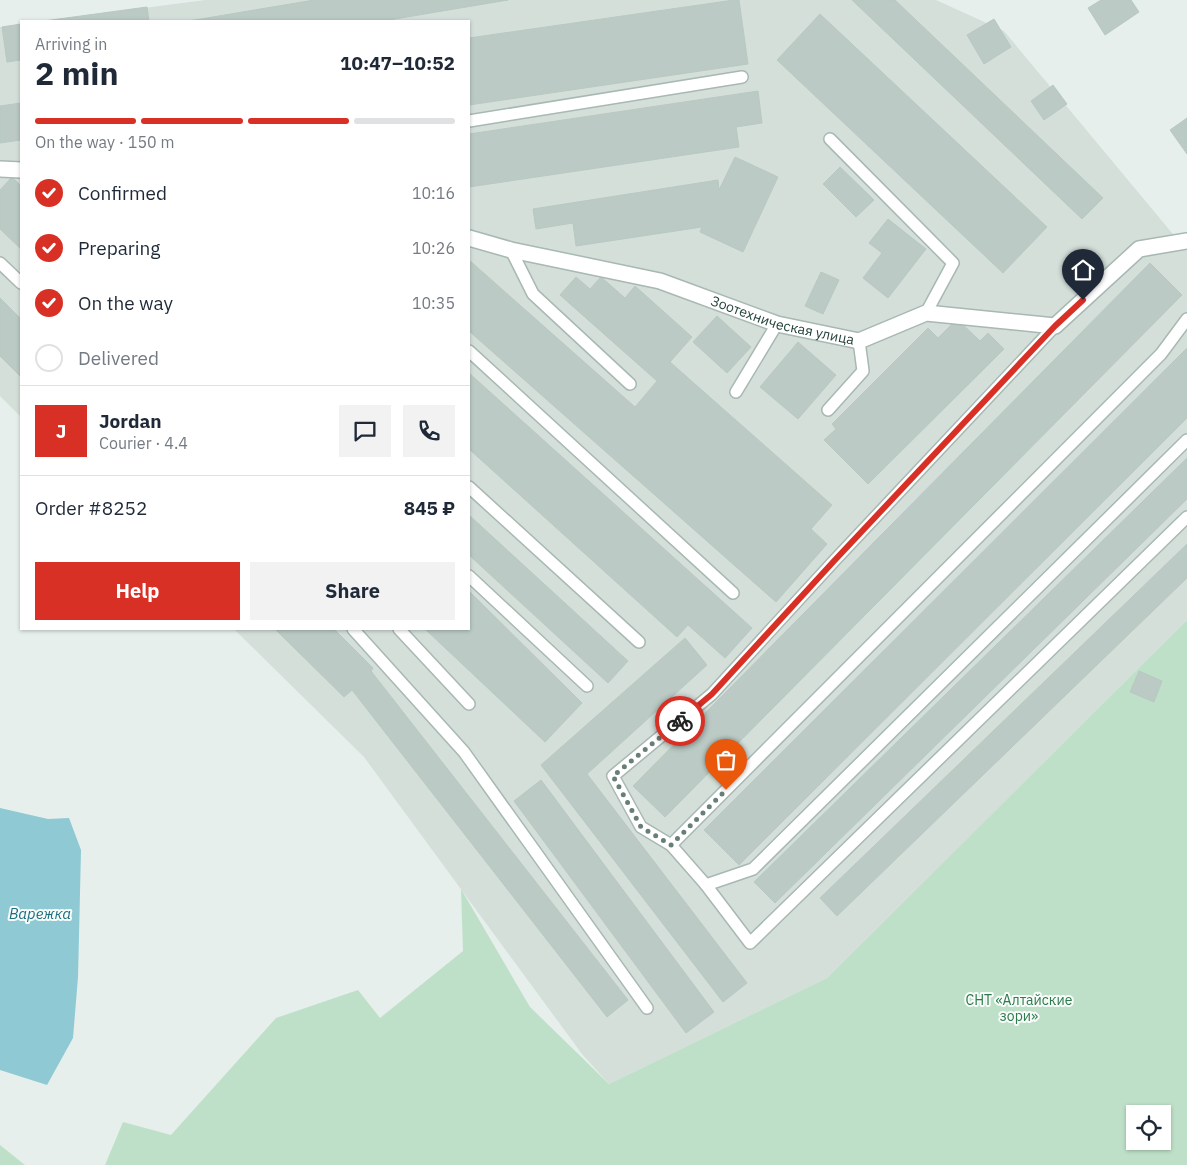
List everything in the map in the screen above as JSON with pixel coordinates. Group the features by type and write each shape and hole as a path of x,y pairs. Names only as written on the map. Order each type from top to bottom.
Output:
{"street":[{"path":"0,169 20,170"},
{"name":"Зоотехническая улица","path":"470,238 512,250 660,281 777,324 858,341 926,313 1055,326"},
{"path":"1055,326 1139,249 1187,241"}],"lane":[{"path":"470,121 742,77"},
{"path":"830,139 953,264 926,313"},
{"path":"512,250 533,294 630,384"},
{"path":"0,263 20,283"},
{"path":"671,845 1161,354 1187,319"},
{"path":"736,392 777,324"},
{"path":"1055,326 840,554 712,694 613,776 641,827 671,845 706,885 750,943 1187,518"},
{"path":"828,410 862,371 858,341"},
{"path":"470,353 733,593"},
{"path":"706,885 753,869 1187,440"},
{"path":"470,488 639,642"},
{"path":"470,577 586,686"},
{"path":"354,630 464,752 647,1008"},
{"path":"400,630 469,704"}],"shaded area":[{"path":"205,0 936,0 1004,31 1187,251 1187,620 827,978 609,1084 582,1054 364,757 235,630 470,630 470,20 53,20"},
{"path":"20,24 20,416 0,396 0,27"}],"green space":[{"name":"СНТ «Алтайские зори»","path":"1187,620 1187,1165 105,1165 123,1122 171,1135 276,1018 358,990 380,1018 463,951 461,889 530,1007 609,1084 827,978"},
{"path":"0,1145 25,1165 0,1165"}],"water":[{"name":"Варежка","path":"0,808 48,819 69,818 81,850 78,977 73,1038 47,1085 0,1070"}],"building":[{"path":"314,0 508,0 389,20 195,20"},
{"path":"739,0 748,64 470,105 470,38"},
{"path":"852,0 895,0 1103,198 1082,219"},
{"path":"1101,0 1131,0 1139,12 1105,35 1088,8"},
{"path":"147,7 149,20 51,20"},
{"path":"820,14 1047,227 1003,273 777,60"},
{"path":"994,19 1011,47 984,64 967,35"},
{"path":"20,24 20,60 7,62 2,27"},
{"path":"1053,85 1067,104 1044,120 1031,101"},
{"path":"758,91 762,123 736,127 739,147 470,187 470,134"},
{"path":"20,103 20,140 0,143 0,106"},
{"path":"1187,118 1187,154 1170,130"},
{"path":"735,157 778,177 743,252 700,232 702,227 576,246 573,223 536,229 533,209 718,180 719,190"},
{"path":"840,167 874,200 856,217 823,184"},
{"path":"12,177 20,185 20,248 0,229 0,190"},
{"path":"888,219 926,249 888,298 863,278 882,253 869,243"},
{"path":"470,261 635,407 657,381 560,295 576,277 590,289 601,277 625,298 635,286 692,337 670,362 832,505 811,529 827,544 776,602 470,332"},
{"path":"1150,263 1182,295 665,817 633,786"},
{"path":"821,272 839,280 823,314 805,306"},
{"path":"0,298 20,318 20,376 0,356"},
{"path":"717,316 751,347 727,373 693,342"},
{"path":"957,319 980,341 988,333 1004,349 868,484 824,440 836,429 832,424 928,328 938,338"},
{"path":"798,342 836,375 798,419 760,387"},
{"path":"1187,348 1187,418 739,865 704,830"},
{"path":"470,374 752,628 725,658 688,625 677,637 470,450"},
{"path":"1187,458 1187,499 775,903 754,882"},
{"path":"470,516 628,661 608,683 470,556"},
{"path":"1187,544 1187,578 837,916 820,898"},
{"path":"470,592 582,703 545,742 426,630 470,630"},
{"path":"276,630 335,630 373,668 371,671 628,1000 607,1017 352,690 344,697"},
{"path":"685,638 707,665 587,774 747,983 723,1002 541,765"},
{"path":"1139,671 1162,681 1154,702 1130,692"},
{"path":"541,780 714,1012 686,1033 514,801"}],"way so far":[{"path":"680,721 613,776 641,827 671,845 726,790"}],"route":[{"path":"680,721 712,694 860,533 1055,326 1083,300"}]}
